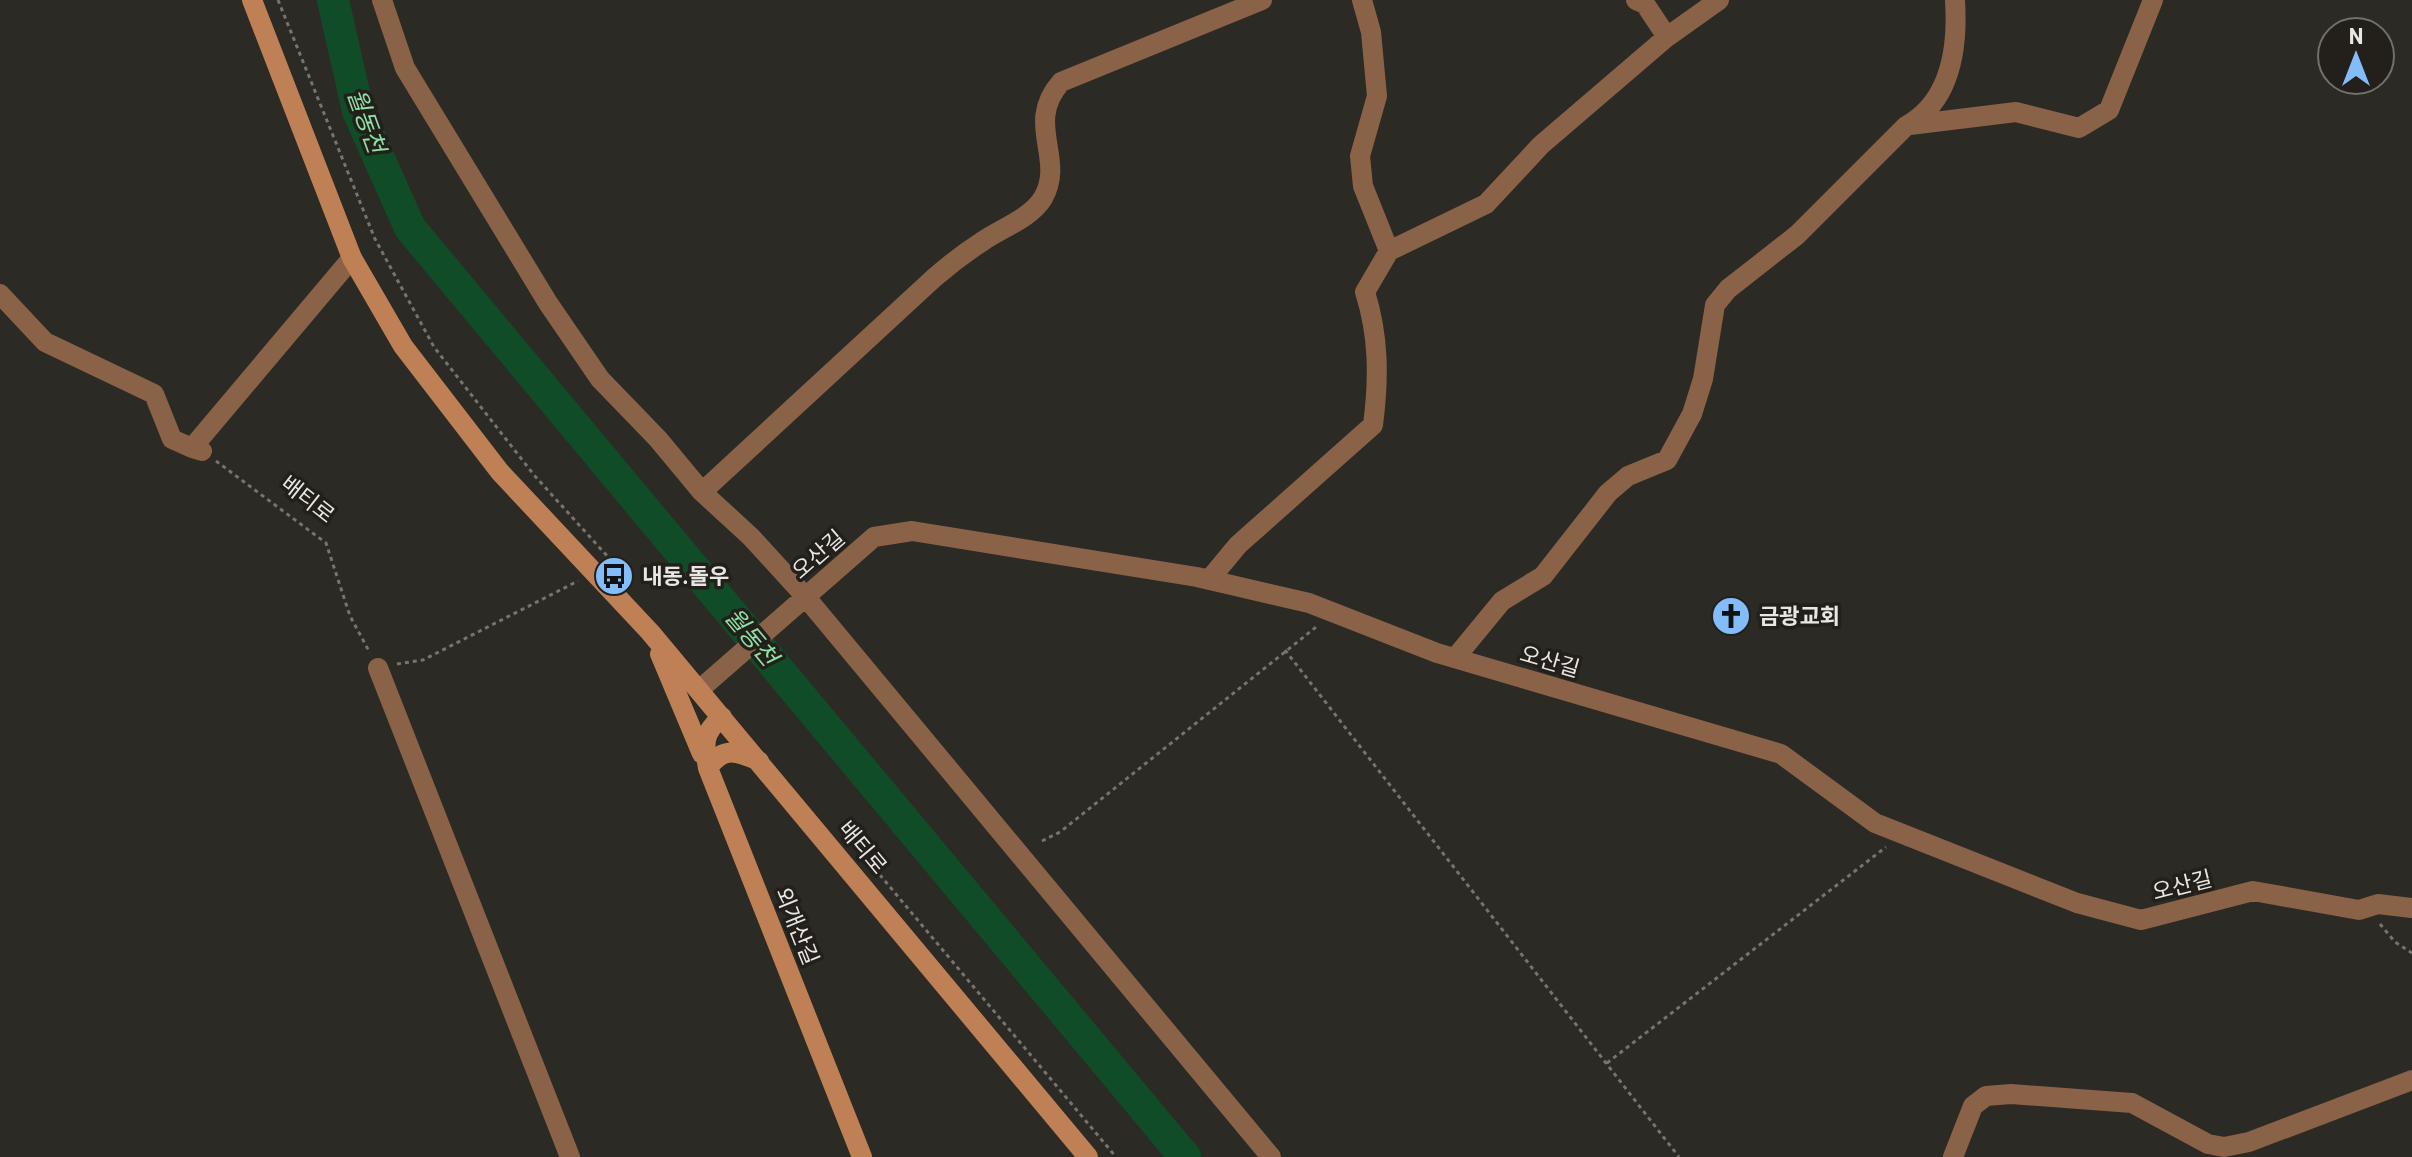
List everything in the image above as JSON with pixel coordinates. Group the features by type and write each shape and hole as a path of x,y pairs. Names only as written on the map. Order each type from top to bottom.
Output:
{"main road":[{"name":"배티로","path":"252,0 352,258 403,346 500,472 650,632 762,762 1088,1157"},
{"path":"650,632 708,768"},
{"name":"외개산길","path":"722,717 708,730 703,742 708,768 862,1157"},
{"path":"708,768 717,756 729,751 762,762"}],"street":[{"path":"382,0 405,68 548,303 600,379 658,439 702,492 751,537 1271,1157"},
{"path":"702,492 945,268 1032,211 1042,199 1051,179 1044,113 1047,98 1061,82 1262,0"},
{"path":"1362,0 1371,32 1377,96 1360,156 1361,171 1363,186 1389,251"},
{"path":"1636,0 1645,4 1667,37"},
{"path":"1209,580 1238,545 1373,425 1378,389 1376,325 1365,292 1389,251 1486,204 1541,145 1667,37 1719,0"},
{"path":"1455,658 1502,601 1543,576 1608,493 1628,476 1667,460 1692,414 1715,305 1728,289 1797,235 1906,126 1921,118 1952,70 1955,0"},
{"path":"1906,126 2016,112 2079,128 2109,110 2153,0"},
{"path":"0,294 45,342 154,394 172,439 197,449 352,258"},
{"name":"오산길","path":"699,690 874,537 912,531 1209,580 1309,603 1455,658 1781,754 1875,823 2077,903 2141,920 2253,891 2359,910 2378,904 2412,908"},
{"path":"378,668 570,1157"},
{"path":"1953,1157 1973,1106 1986,1096 2011,1094 2132,1103 2208,1144 2224,1147 2249,1142 2412,1080"}],"path":[{"path":"278,0 375,239 434,347 534,475 618,568"},
{"name":"배티로","path":"197,449 326,543 350,616 378,668"},
{"path":"378,668 423,660 593,574"},
{"path":"1042,841 1060,832 1317,627 1322,610"},
{"path":"1285,650 1679,1157"},
{"path":"1607,1063 1885,849 1899,832"},
{"path":"846,835 1116,1157"},
{"path":"2369,907 2395,942 2412,953"}],"waterway":[{"name":"월동천","path":"333,0 358,111 410,228 1185,1157"}],"place":[{"name":"내동.돌우","path":"614,576"},
{"name":"금광교회","path":"1731,616"}]}
